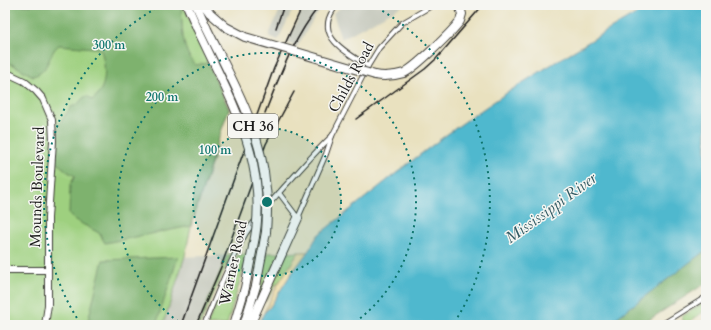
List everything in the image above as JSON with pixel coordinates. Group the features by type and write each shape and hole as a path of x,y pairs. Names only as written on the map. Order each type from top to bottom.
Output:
{"highway":[{"name":"Warner Road","path":"187,5 236,111 249,143 255,172 258,198 256,227 246,283 234,324"},
{"name":"Warner Road","path":"196,5 245,108 257,140 263,164 266,188 266,232 256,286 244,325"},
{"path":"204,5 210,13 226,27 246,37 376,76 390,76 398,75 412,67 460,21 462,14 460,5"},
{"path":"250,325 298,218"}],"street":[{"path":"337,5 328,18 330,35 338,46 368,66"},
{"name":"Childs Road","path":"298,218 326,154 332,136 368,66 379,48 394,30 433,5"},
{"name":"Mounds Boulevard","path":"5,72 24,80 36,91 43,99 52,120 53,141 48,218 48,308 45,325"},
{"name":"Childs Road","path":"204,325 238,248 256,220 318,149 332,136"},
{"path":"279,193 298,218"},
{"path":"5,270 48,270"},
{"path":"661,325 706,297"}],"shaded area":[{"path":"282,5 295,5 278,40 268,37"},
{"path":"304,5 325,5 314,18 297,47 287,43"},
{"path":"344,5 404,5 341,39 333,13"},
{"path":"231,255 200,325 159,325 181,257"}],"green space":[{"path":"5,5 184,5 229,109 217,139 213,159 191,226 185,256 163,325 5,325"},
{"path":"5,5 181,5 183,36 190,58 195,65 208,63 229,109 191,226 105,243 99,233 75,220 69,215 70,185 75,176 55,161 58,126 71,107 78,104 87,96 92,100 101,90 105,71 101,50 59,45 52,53 43,71 33,76 12,64 5,62"},
{"path":"706,250 706,283 641,325 607,325"},
{"path":"299,252 278,284 276,284 265,302 286,253"},
{"path":"267,253 280,253 252,314 260,287"},
{"path":"248,254 227,325 207,325 238,255"},
{"path":"227,255 231,255 200,325 198,325"},
{"path":"178,257 156,325 87,325 103,260"},
{"path":"706,301 706,310 686,324 681,317"}],"sand":[{"path":"299,252 308,252 289,277 270,307 264,313 278,284"}],"water":[{"name":"Mississippi River","path":"651,5 706,5 706,250 607,325 258,325 264,313 270,307 318,235 418,156 480,111 586,43"}],"railway":[{"path":"276,28 284,5"},
{"path":"181,325 274,68 303,5"},
{"path":"265,113 295,43 320,5"},
{"path":"356,119 425,69 436,59 483,5"},
{"path":"196,325 221,267 266,144 294,92"}]}
